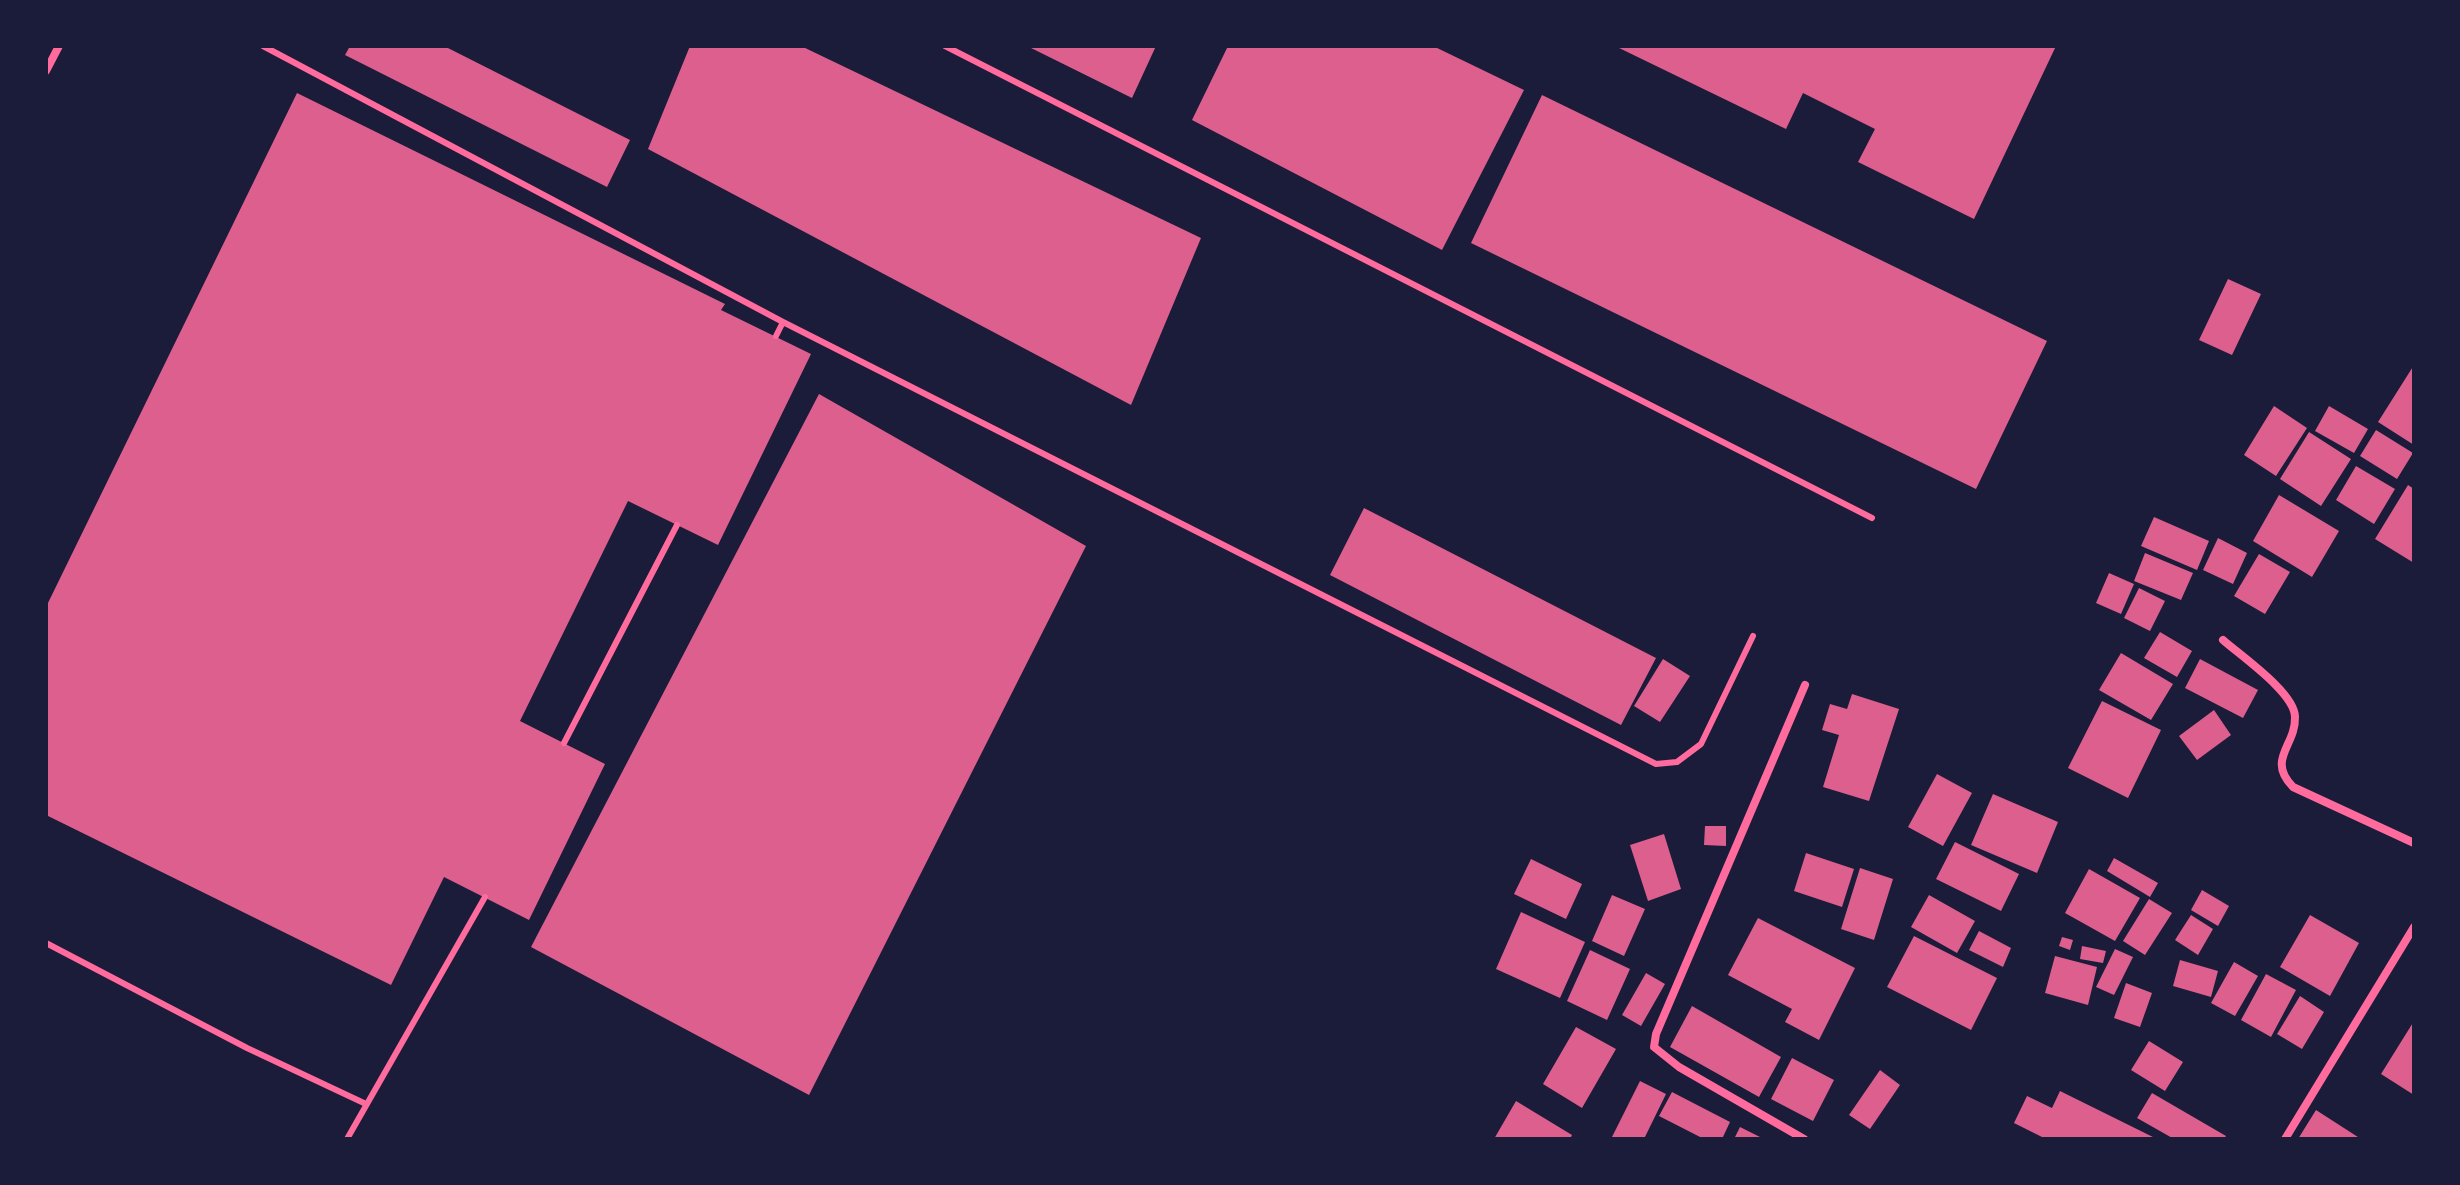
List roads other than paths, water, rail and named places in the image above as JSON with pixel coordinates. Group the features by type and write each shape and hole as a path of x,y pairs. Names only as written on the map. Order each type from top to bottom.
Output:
{"street":[{"path":"46,71 59,46"},
{"path":"2223,640 2287,696 2296,716 2281,768 2293,787 2414,843"},
{"path":"1804,1139 1679,1067 1654,1047 1656,1034 1805,685"},
{"path":"2285,1139 2414,927"}],"lane":[{"path":"263,46 783,322 1656,764 1677,762 1701,744 1753,636"},
{"path":"945,46 1872,518"},
{"path":"776,336 783,322"},
{"path":"564,743 677,525"},
{"path":"347,1139 485,897"},
{"path":"46,943 247,1048 366,1104"}]}
